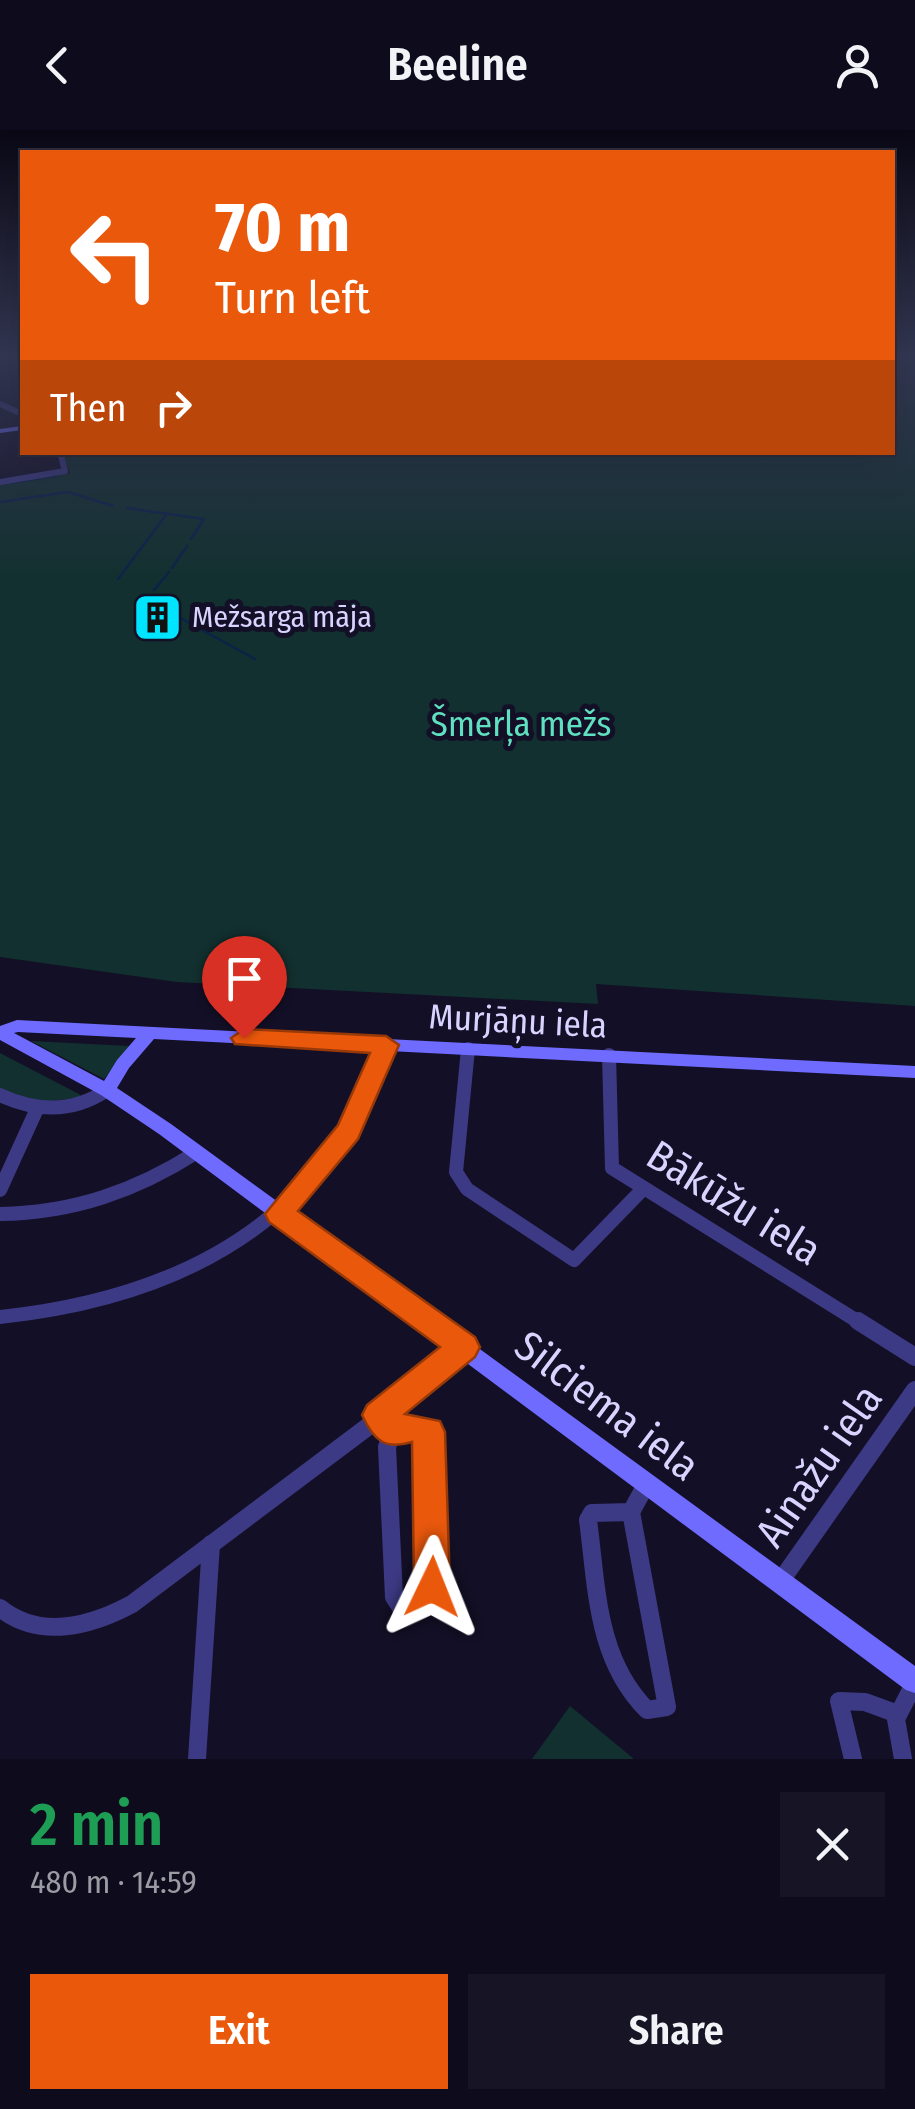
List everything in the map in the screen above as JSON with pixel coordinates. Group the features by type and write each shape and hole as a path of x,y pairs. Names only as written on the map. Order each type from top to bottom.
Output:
{"street":[{"path":"0,482 66,471 61,455"},
{"name":"Murjāņu iela","path":"0,1033 16,1026 915,1072"},
{"name":"Silciema iela","path":"0,1033 108,1090 197,1152 915,1682"},
{"path":"0,1095 36,1111 90,1102 108,1090 123,1064 150,1033"},
{"path":"0,1317 50,1314 136,1286 279,1214 348,1131 386,1045"},
{"path":"468,1049 456,1172 467,1189 574,1260 642,1190"},
{"name":"Bākūžu iela","path":"609,1056 612,1168 915,1357"},
{"path":"0,1190 36,1111"},
{"path":"0,1214 73,1206 113,1195 150,1180 197,1152"},
{"path":"0,1608 29,1625 43,1627 95,1621 116,1612 464,1347"},
{"name":"Ainažu iela","path":"780,1582 915,1390"},
{"path":"378,1415 392,1432"},
{"path":"412,1427 428,1432 435,1572 432,1587 418,1608 401,1608 394,1597 387,1447 392,1432 412,1427"},
{"path":"631,1512 592,1513 588,1520 610,1653 634,1700 647,1710 667,1707 631,1512 647,1483"},
{"path":"197,1759 210,1544"},
{"path":"903,1759 893,1726 895,1713 915,1682"},
{"path":"854,1759 839,1701 865,1702 895,1713"}],"green space":[{"name":"Šmerļa mežs","path":"895,431 915,431 915,1006 596,984 598,1004 177,982 0,957 0,484 70,473 62,455 895,455"},
{"path":"31,1041 130,1046 104,1079"},
{"path":"0,1053 82,1097 30,1104 0,1089"},
{"path":"570,1706 634,1759 532,1759"}],"waterway":[{"path":"11,483 56,476"},
{"path":"0,502 68,492 113,506"},
{"path":"127,508 204,519 191,539"},
{"path":"118,579 166,515"},
{"path":"172,568 187,546"},
{"path":"154,590 169,572"},
{"path":"152,595 148,601 153,603"},
{"path":"162,608 255,659"}],"place":[{"name":"Mežsarga māja","path":"157,617"}],"route":[{"path":"244,1038 386,1045 348,1131 279,1214 464,1347 378,1415 392,1432 412,1427 428,1432 435,1572 432,1587"}]}
